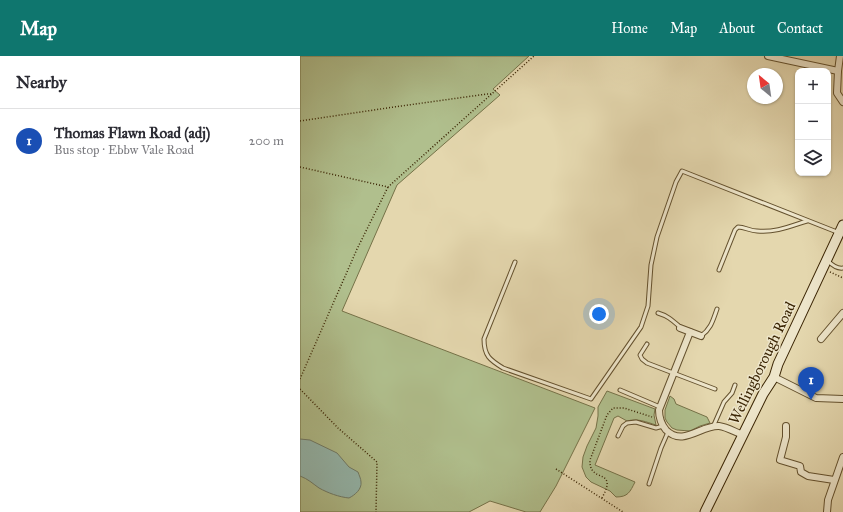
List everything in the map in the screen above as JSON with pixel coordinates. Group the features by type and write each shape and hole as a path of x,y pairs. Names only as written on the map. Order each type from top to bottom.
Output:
{"main road":[{"name":"Wellingborough Road","path":"705,512 763,394 774,377 778,364 841,229"}],"street":[{"path":"768,56 838,72"},
{"path":"840,56 837,92 843,102"},
{"path":"821,339 843,313"},
{"path":"680,328 701,336"},
{"path":"690,332 660,407 659,414 663,426 668,432 682,436 688,436 707,428 719,426 743,435"},
{"path":"774,377 816,398 843,399"},
{"path":"786,426 786,437 780,460 800,466 801,472 808,476 834,480"},
{"path":"827,512 828,500 834,480 843,460"}],"lane":[{"path":"515,262 484,339 486,354 491,360 503,368 591,399 641,327 648,306 650,265 657,237 676,182 682,171 808,221 841,229"},
{"path":"719,270 735,230 738,227 756,231 775,231 808,221"},
{"path":"824,264 841,269 843,268"},
{"path":"701,336 710,327 717,309"},
{"path":"658,313 671,319 680,328"},
{"path":"647,344 640,355 642,360 715,389"},
{"path":"713,427 724,402 732,393 735,385"},
{"path":"620,390 660,407"},
{"path":"618,436 623,426 627,423 636,422 656,428 663,426"},
{"path":"649,484 668,432"}],"path":[{"path":"300,379 357,248 388,187 534,56"},
{"path":"300,121 492,94"},
{"path":"300,167 388,187"},
{"path":"824,264 843,278"},
{"path":"300,389 338,428 377,462 376,512"},
{"path":"602,498 606,488 606,479 593,472 590,466 590,460 606,415 613,408 624,408 660,419"},
{"path":"556,469 623,512"}],"green space":[{"path":"300,56 529,56 493,89 500,95 397,185 342,311 595,408 556,486 540,512 526,512 490,501 469,512 300,512"},
{"path":"607,391 655,409 654,415 656,425 638,420 627,421 618,416 614,418 595,465 635,482 632,489 626,495 620,497 616,497 610,491 591,482 586,477 582,467 583,457 596,428 598,407"},
{"path":"670,396 674,399 676,404 707,417 710,423 690,431 672,428 665,418 665,410"}],"water":[{"path":"300,439 310,440 337,453 349,467 358,472 361,485 358,492 349,498 337,496 322,490 300,476"}],"place":[{"name":"Thomas Flawn Road (adj)","path":"811,400"}]}
